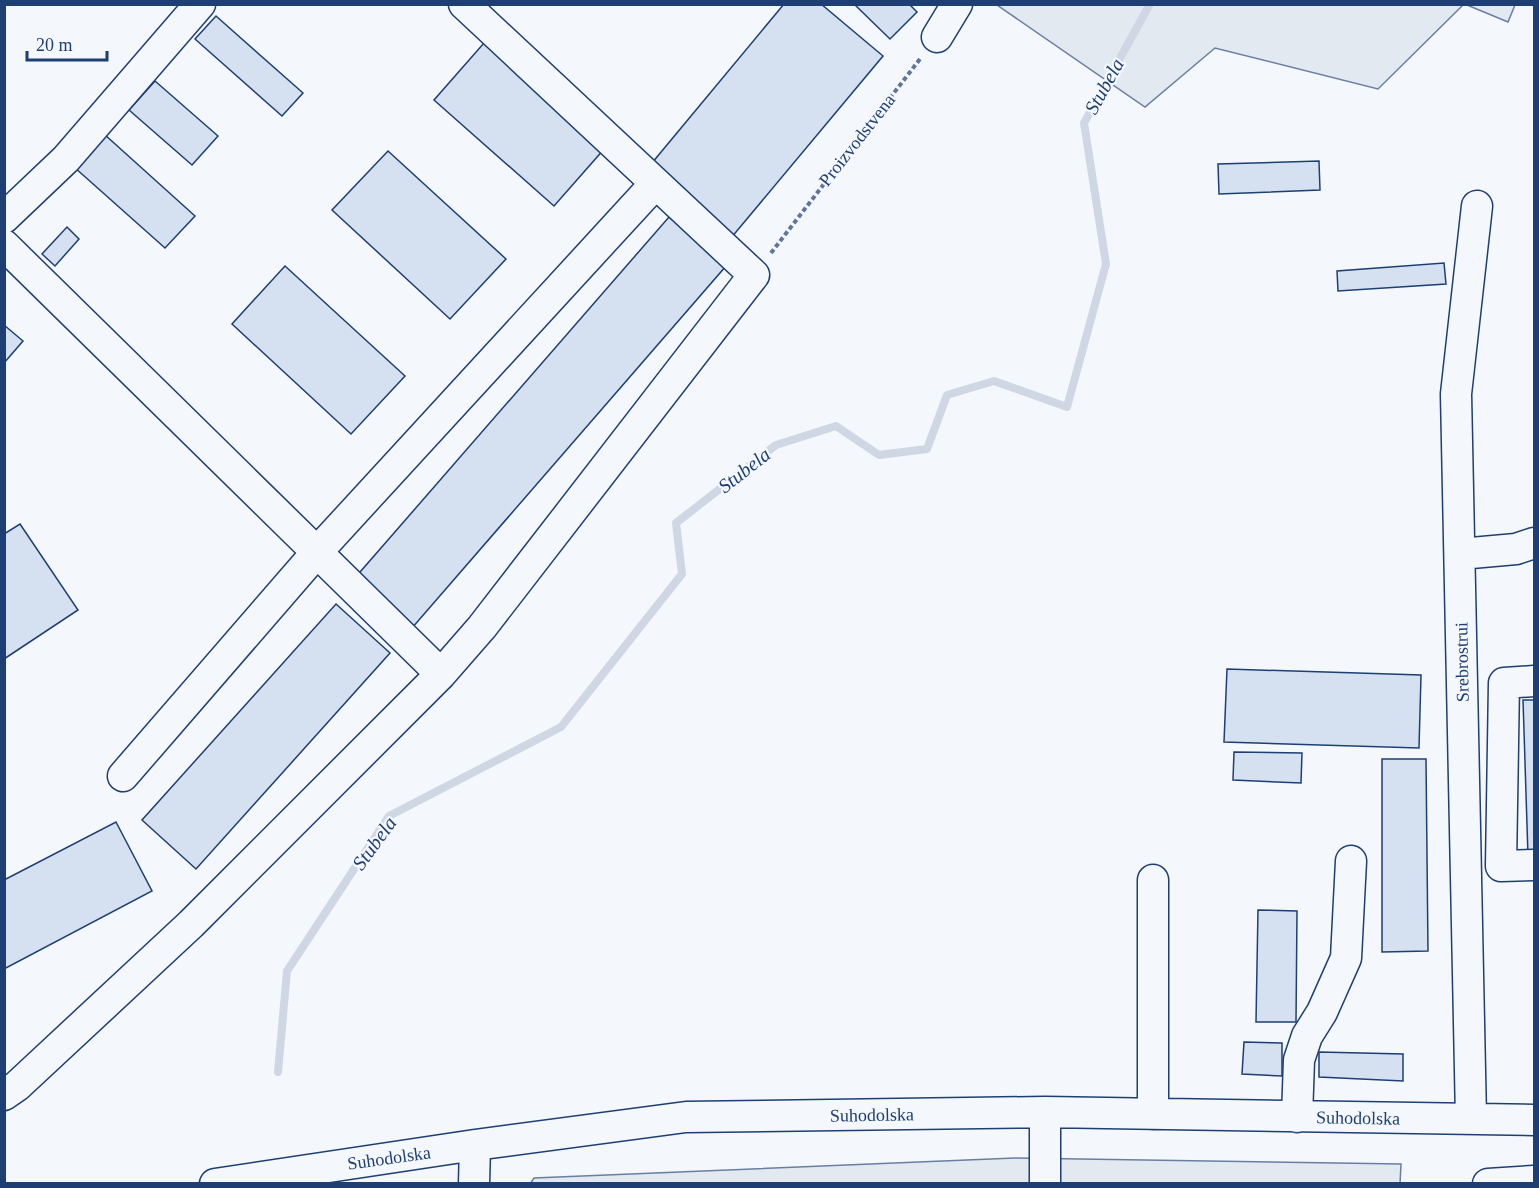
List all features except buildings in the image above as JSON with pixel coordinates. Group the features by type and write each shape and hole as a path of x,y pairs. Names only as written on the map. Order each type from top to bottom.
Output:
{"street":[{"path":"4,218 66,159 200,4"},
{"path":"4,1095 17,1086 191,924 441,674 482,627 754,275 464,4"},
{"path":"937,37 957,4"},
{"path":"123,776 317,552 655,184"},
{"name":"Srebrostrui","path":"1472,1119 1456,394 1477,206"},
{"path":"4,245 441,674"},
{"path":"1460,554 1516,549 1534,543"},
{"path":"1534,681 1504,683 1501,866 1534,865"},
{"path":"1297,1117 1299,1060 1307,1036 1322,1012 1346,958 1351,861"},
{"path":"1153,880 1153,1114"},
{"path":"1045,1112 1045,1184"},
{"name":"Suhodolska","path":"215,1184 475,1145 686,1117 1045,1112 1534,1120"},
{"path":"474,1184 475,1145"},
{"path":"1488,1184 1534,1181"}],"path":[{"name":"Proizvodstvena","path":"754,275 937,37"}],"shaded area":[{"path":"997,5 1463,5 1378,89 1215,48 1145,107"},
{"path":"1467,5 1515,5 1508,22"},
{"path":"1015,1158 1401,1164 1400,1184 530,1184 534,1178"}],"waterway":[{"name":"Stubela","path":"278,1072 287,971 389,816 561,727 682,574 676,523 776,445 836,426 879,455 927,449 947,395 994,381 1067,407 1106,264 1084,123 1150,4"}]}
